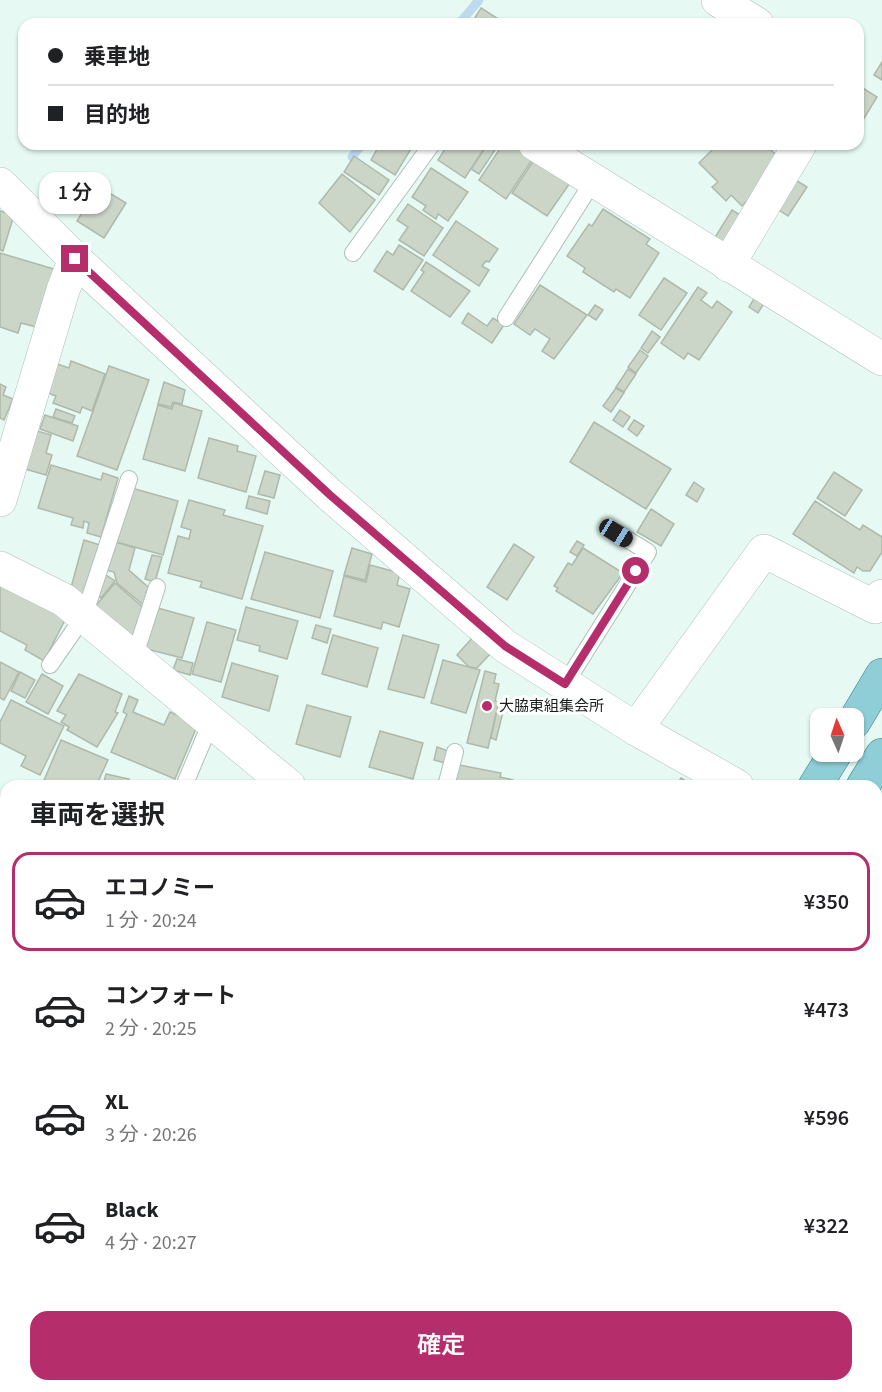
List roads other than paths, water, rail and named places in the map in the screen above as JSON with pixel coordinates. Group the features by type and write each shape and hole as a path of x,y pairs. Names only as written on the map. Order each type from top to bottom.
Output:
{"main road":[{"path":"862,708 882,675"},
{"path":"867,780 882,755"},
{"path":"819,780 830,762"}],"street":[{"path":"718,0 747,18"},
{"path":"545,150 882,359"},
{"path":"728,265 796,150"},
{"path":"0,184 75,259 330,495 505,646 636,729 726,780"},
{"path":"0,500 63,290 75,259"},
{"path":"636,729 764,551 875,607 882,596"},
{"path":"0,568 64,600 282,780"}],"lane":[{"path":"353,253 428,150"},
{"path":"507,318 594,180"},
{"path":"50,665 84,616 129,478"},
{"path":"565,684 648,552 616,533"},
{"path":"134,658 157,587"},
{"path":"187,780 211,722"},
{"path":"448,780 455,752"}],"waterway":[{"path":"464,18 479,0"},
{"path":"352,157 357,150"}],"place":[{"name":"大脇東組集会所","path":"487,706"}]}
